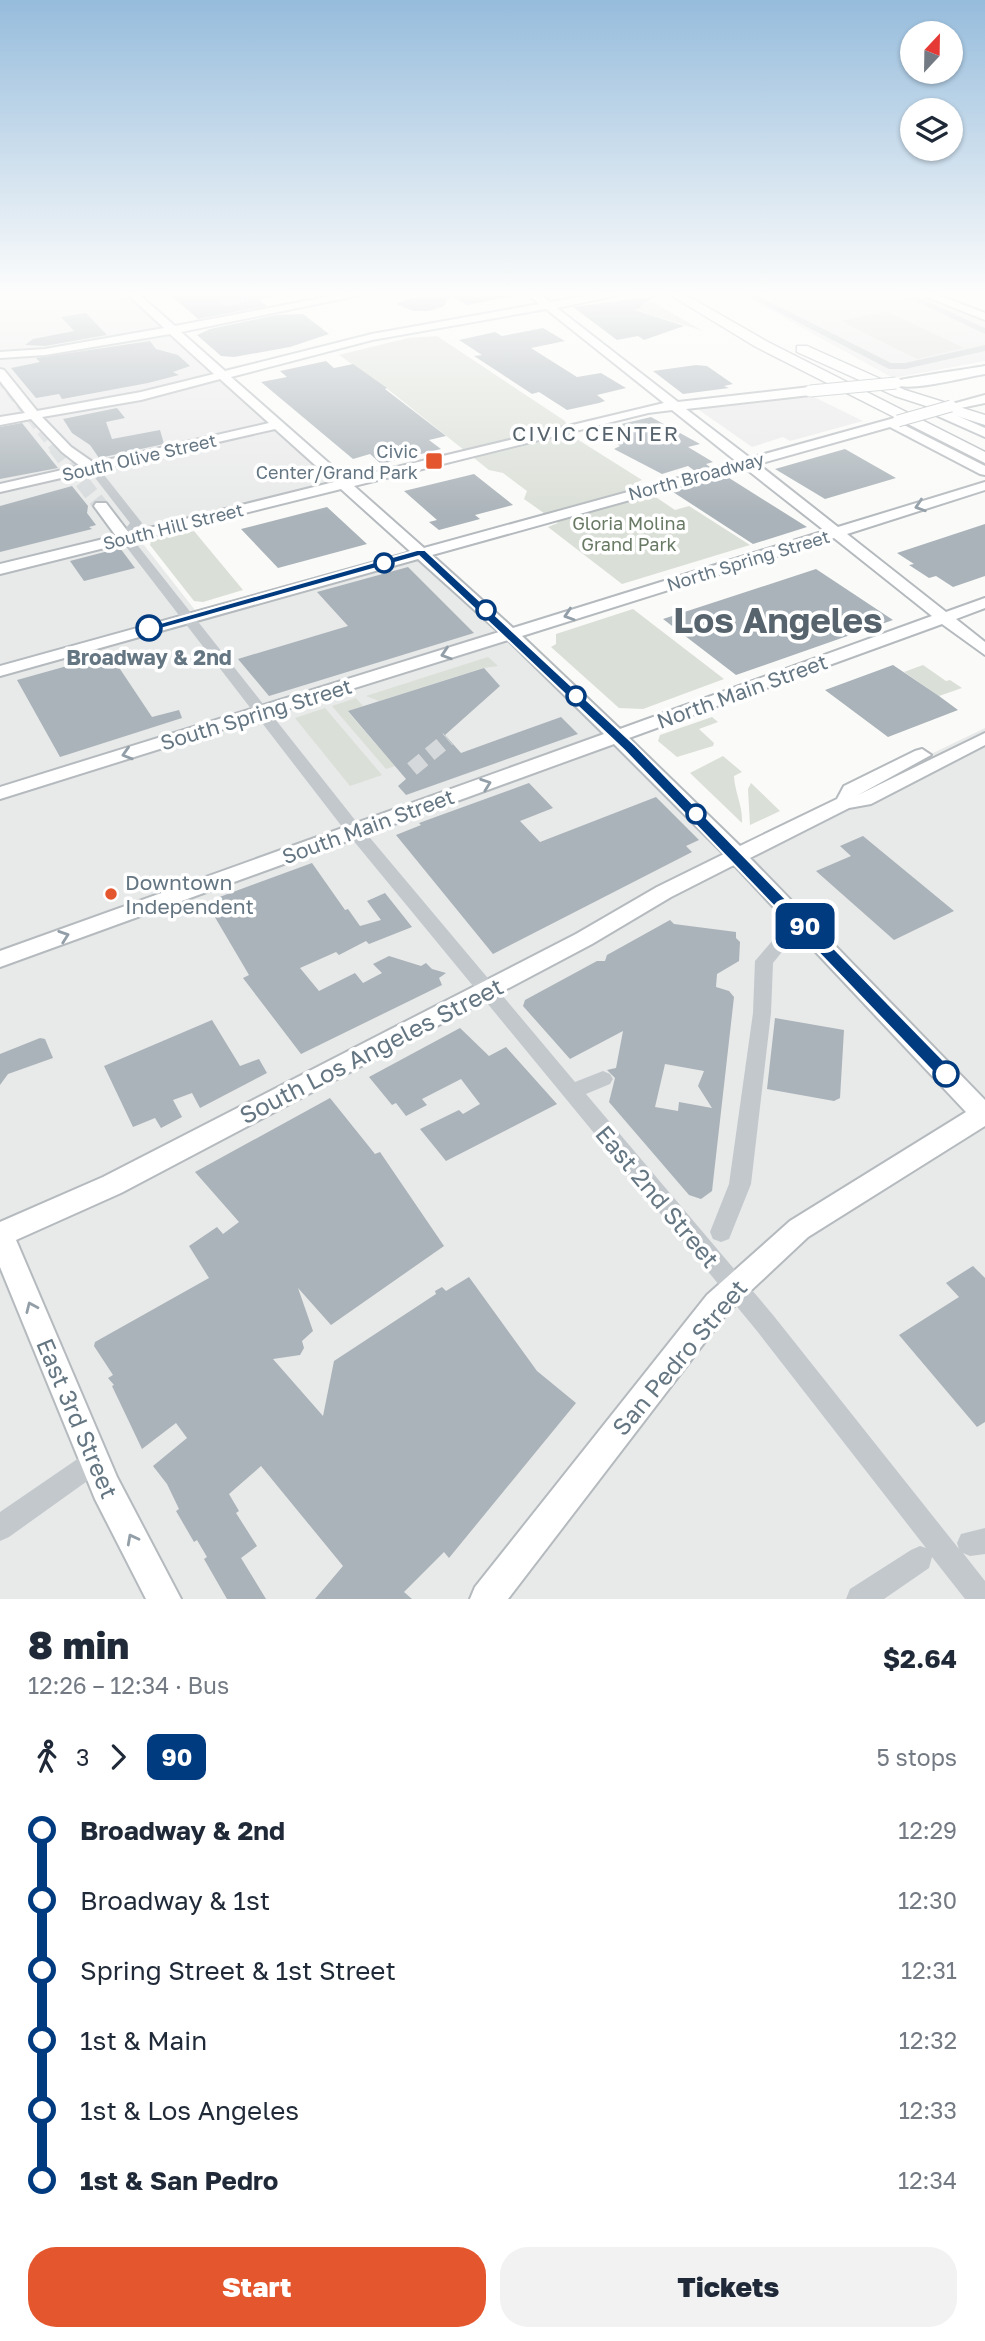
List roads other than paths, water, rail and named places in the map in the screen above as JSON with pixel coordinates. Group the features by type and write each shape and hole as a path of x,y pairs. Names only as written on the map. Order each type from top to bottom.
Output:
{"highway":[{"path":"785,366 894,421"},
{"path":"804,366 985,457"},
{"path":"819,366 985,446"},
{"path":"840,366 900,393 985,420"}],"main road":[{"path":"211,366 511,633 618,736 811,932 984,1114"},
{"path":"0,422 142,396 262,366"},
{"path":"625,366 985,650"},
{"name":"South Hill Street","path":"0,569 675,405 934,380 985,370"},
{"path":"0,373 33,415 81,462 93,468"},
{"path":"945,412 985,399"},
{"path":"945,412 985,433"},
{"name":"North Broadway","path":"0,671 747,461 894,421 945,412"},
{"path":"894,421 985,471"},
{"name":"South Olive Street","path":"0,488 278,425"},
{"name":"North Spring Street","path":"511,633 985,486"},
{"path":"101,506 125,537"},
{"name":"North Main Street","path":"618,736 985,603"},
{"name":"South Spring Street","path":"0,793 511,633"},
{"path":"844,803 851,790 971,730 985,727"},
{"name":"South Main Street","path":"0,959 618,736"},
{"path":"844,803 864,800 985,738"},
{"name":"South Los Angeles Street","path":"0,1234 112,1185 485,989 505,981 664,892 844,803"},
{"name":"San Pedro Street","path":"487,1599 628,1414 717,1304 799,1229 984,1114"},
{"name":"East 3rd Street","path":"0,1234 106,1488 164,1599"}],"street":[{"path":"93,468 136,523 125,537"},
{"name":"East 2nd Street","path":"125,537 355,830 570,1092 735,1287 982,1599"},
{"path":"721,1232 740,1184 762,1013 763,969 767,956 779,944 811,932"},
{"path":"570,1092 603,1079"},
{"path":"0,1528 95,1460"},
{"path":"860,1599 920,1559"}],"tunnel":[{"path":"0,377 56,449"},
{"path":"55,447 101,506"},
{"path":"412,769 448,739"}],"place":[{"name":"Civic Center/Grand Park","path":"434,461"},
{"name":"Broadway & 2nd","path":"149,628"},
{"name":"Downtown Independent","path":"111,894"}],"district":[{"name":"CIVIC CENTER","path":"596,433"},
{"name":"Los Angeles","path":"778,620"}],"park label":[{"name":"Gloria Molina Grand Park","path":"629,533"}]}
